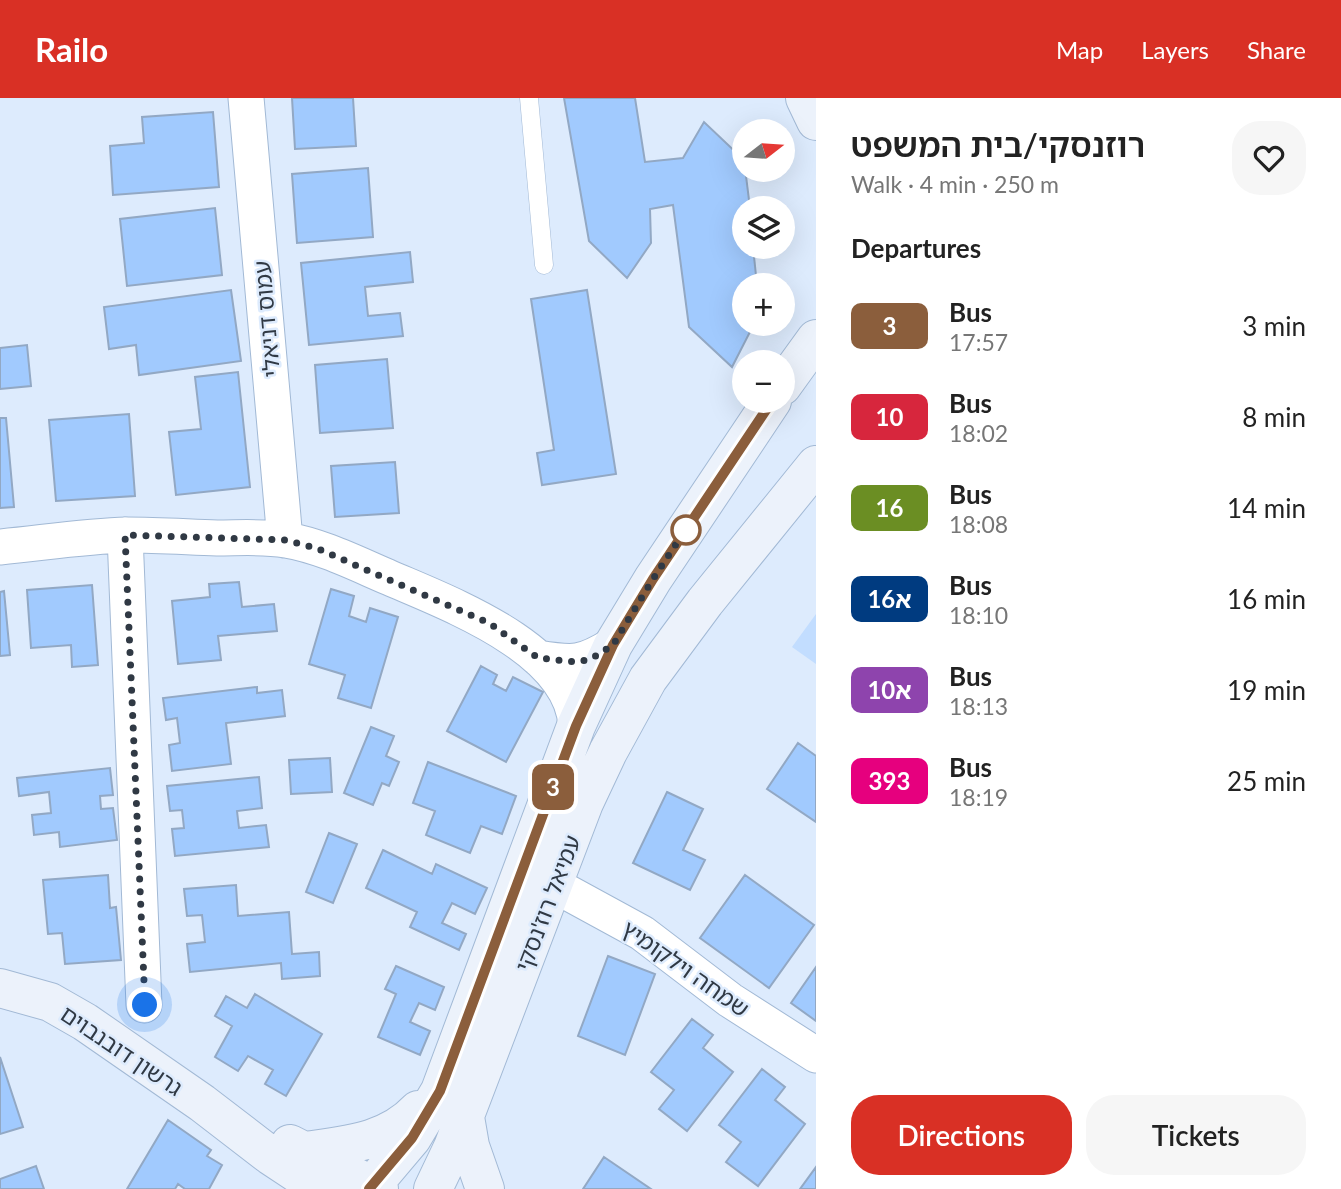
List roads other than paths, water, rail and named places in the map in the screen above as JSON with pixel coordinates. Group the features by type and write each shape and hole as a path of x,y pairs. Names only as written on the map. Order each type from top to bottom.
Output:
{"street":[{"name":"עמוס דניאלי","path":"246,98 285,540"},
{"path":"806,98 816,105"},
{"path":"806,98 816,121"},
{"path":"795,368 816,339"},
{"name":"עמיאל רוז'נסקי","path":"374,1188 429,1113 448,1073 576,726 613,645 653,579 764,413"},
{"name":"עמיאל רוז'נסקי","path":"433,1189 465,1117 584,803 608,752 648,679 705,602 816,465"},
{"path":"125,535 145,1005"},
{"path":"0,547 125,535 285,540 316,548 489,623 538,658 568,695 574,706 576,726"},
{"path":"538,658 577,662 591,659 613,645"},
{"name":"שמחה וילקומיץ","path":"554,885 642,933 730,1000 816,1055"},
{"name":"גרשון דובנבוים","path":"0,988 50,1002 85,1022 321,1189"},
{"path":"288,1166 394,1130 409,1119 448,1073"},
{"path":"465,1117 470,1146 485,1189"},
{"name":"גרשון דובנבוים","path":"288,1166 374,1188"}],"lane":[{"path":"529,98 544,265"}]}
